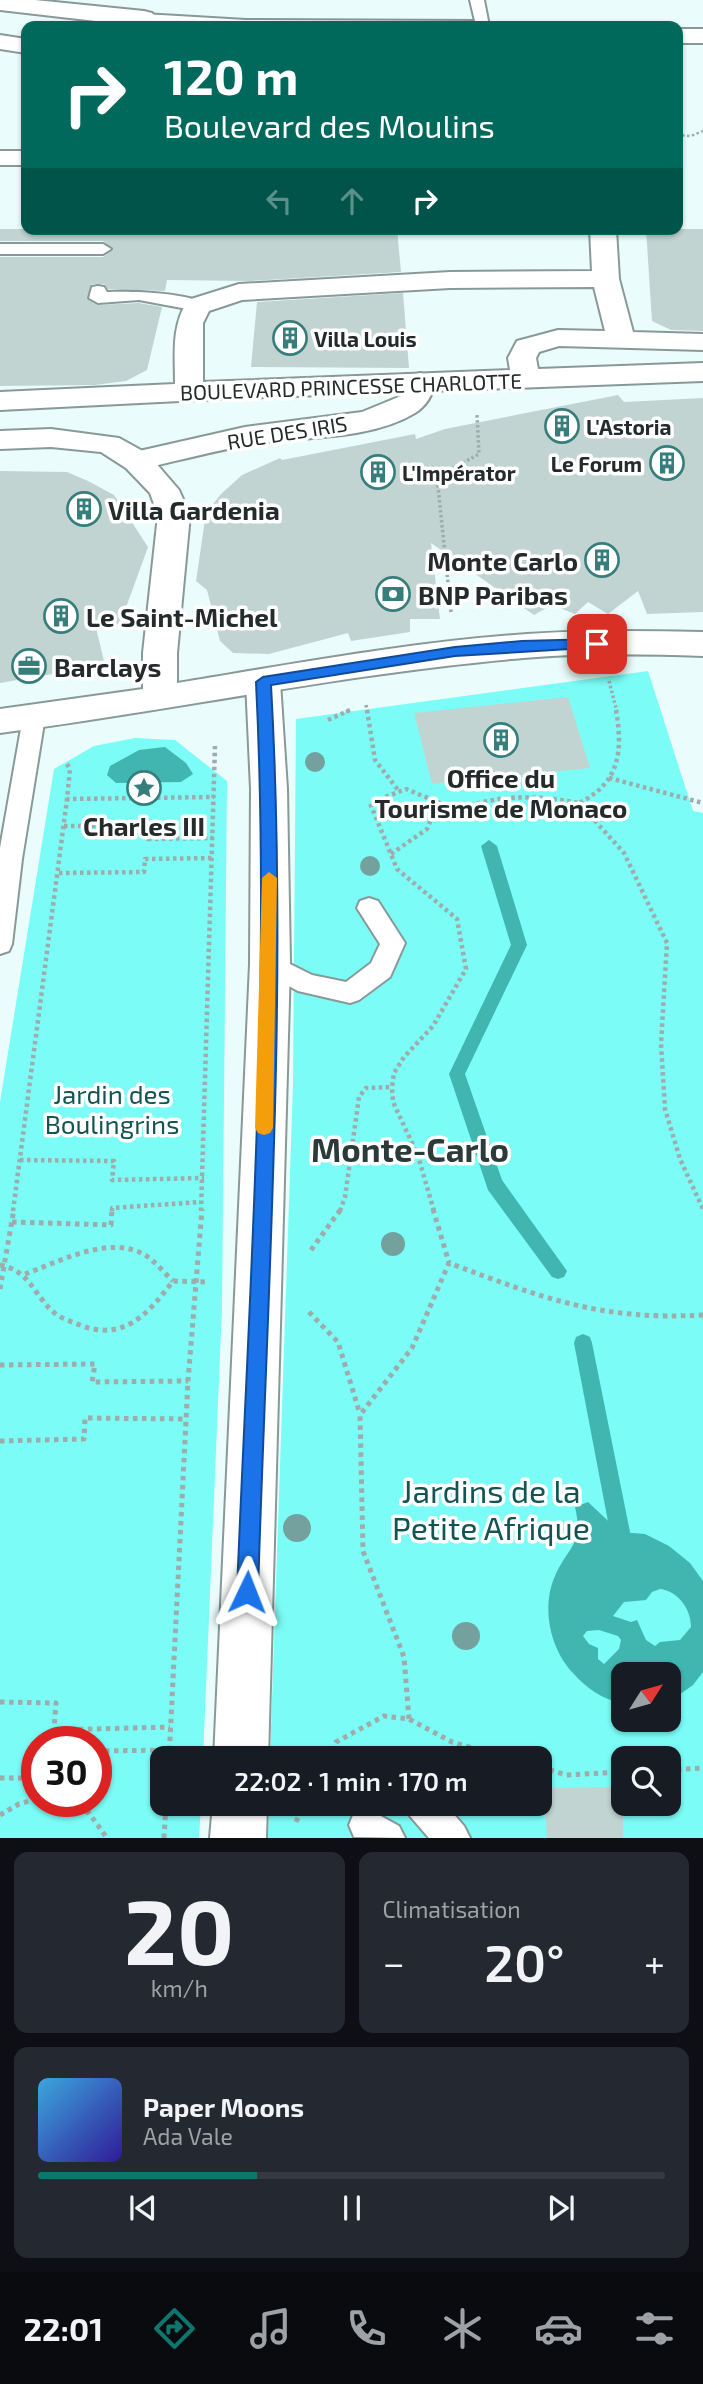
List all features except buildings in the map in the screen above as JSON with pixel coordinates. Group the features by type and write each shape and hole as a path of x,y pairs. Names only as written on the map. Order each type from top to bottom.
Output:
{"main road":[{"path":"0,3 141,15"},
{"path":"683,36 703,36"},
{"path":"0,42 21,45"},
{"path":"0,158 21,158"},
{"path":"603,235 606,279 621,341"},
{"path":"189,392 188,323 198,306 239,292 450,280 606,279"},
{"path":"526,379 522,358 527,347 541,341 558,338 703,342"},
{"name":"BOULEVARD PRINCESSE CHARLOTTE","path":"0,401 703,372"},
{"name":"RUE DES IRIS","path":"137,461 256,435 336,425 380,415 412,403 420,393 420,382"},
{"path":"0,440 51,438 108,444 137,461 164,490 174,515 160,653 160,699"},
{"path":"17,719 455,652 522,646 703,644"},
{"path":"241,1746 270,964 269,789 263,682"},
{"path":"238,1838 239,1816"}],"lane":[{"path":"477,0 482,21"},
{"path":"141,15 211,21"},
{"path":"0,249 103,249"},
{"path":"98,291 98,298 139,295 198,306"},
{"path":"0,944 17,719"},
{"path":"270,964 307,984 350,993 381,970 393,943 369,908"},
{"path":"433,1816 452,1838"}],"path":[{"path":"683,135 691,136 703,131"},
{"path":"455,652 437,477 479,454 477,408"},
{"path":"579,803 600,791 609,778 621,735 618,708 597,644"},
{"path":"328,720 365,703 374,760 398,790"},
{"path":"169,1746 188,1381 200,1202 204,1178 215,746"},
{"path":"0,1289 2,1264 12,1222 64,826 70,769 63,757"},
{"path":"609,778 703,803"},
{"path":"360,1415 412,1348 449,1263 418,1156 393,1102 392,1087 394,1073 404,1057 433,1026 466,969 457,919 397,869 370,803 405,789 457,810 488,798 535,794 579,803 624,853 667,943 660,1044 665,1109 680,1159 703,1209"},
{"path":"67,799 214,797"},
{"path":"391,854 427,829 438,803"},
{"path":"64,826 149,826 148,839 213,838"},
{"path":"58,873 144,872 145,859 214,858"},
{"path":"306,1257 339,1215 345,1197 359,1097 366,1088 392,1087"},
{"path":"20,1160 114,1161 113,1180 204,1178"},
{"path":"12,1222 111,1226 112,1208 200,1202"},
{"path":"25,1274 95,1249 126,1249 145,1255 173,1281 196,1280 222,1284"},
{"path":"449,1263 563,1305 587,1311 653,1319 703,1315"},
{"path":"2,1264 25,1274 52,1312 87,1330 120,1331 153,1310 173,1281"},
{"path":"305,1308 338,1342 360,1415 363,1551 404,1657 409,1719"},
{"path":"0,1365 95,1364 92,1382 188,1381"},
{"path":"0,1441 84,1439 85,1418 187,1419"},
{"path":"0,1702 56,1703 54,1730 170,1727"},
{"path":"334,1746 336,1742 384,1716 409,1719 452,1742 466,1746"},
{"path":"112,1751 150,1750"},
{"path":"681,1769 703,1768"},
{"path":"552,1770 566,1774 611,1772"},
{"path":"0,1779 21,1778"},
{"path":"0,1815 21,1803"},
{"path":"164,1838 165,1816"},
{"path":"92,1817 107,1838"}],"green space":[{"name":"Jardins de la Petite Afrique","path":"648,671 693,811 703,813 703,1838 268,1838 269,1816 552,1816 552,1746 270,1746 293,1085 296,719"},
{"name":"Jardin des Boulingrins","path":"135,738 175,740 227,781 222,1308 204,1746 150,1746 150,1816 200,1816 199,1838 0,1838 0,1102 54,769 94,746"}],"shaded area":[{"path":"165,747 186,763 193,774 181,782 116,783 107,775 110,766 139,750"},
{"path":"588,1502 620,1532 645,1534 669,1546 690,1563 703,1581 703,1672 693,1685 681,1694 681,1662 611,1662 611,1700 583,1684 565,1663 550,1627 549,1601 555,1576 576,1538 575,1507","holes":["666,1590 678,1597 689,1614 691,1627 680,1640 660,1642 655,1646 646,1640 637,1620 631,1622 613,1616 624,1602 646,1600 652,1592","599,1630 618,1636 621,1640 619,1649 604,1664 598,1659 598,1648 589,1644 583,1636 587,1631"]}],"waterway":[{"path":"489,846 519,945 457,1074 494,1184 558,1271"},
{"path":"583,1343 620,1532"}],"slow traffic":[{"path":"264,1128 270,964 269,878"}],"place":[{"name":"Villa Louis","path":"290,338"},
{"name":"L'Astoria","path":"562,426"},
{"name":"Le Forum","path":"667,463"},
{"name":"L'Impérator","path":"378,472"},
{"name":"Villa Gardenia","path":"84,509"},
{"name":"Monte Carlo","path":"602,560"},
{"name":"BNP Paribas","path":"393,594"},
{"name":"Le Saint-Michel","path":"61,616"},
{"name":"Barclays","path":"29,666"},
{"name":"Office du Tourisme de Monaco","path":"501,740"},
{"name":"Charles III","path":"144,788"}],"district":[{"name":"Monte-Carlo","path":"410,1149"}],"route":[{"path":"247,1592 270,964 269,789 263,682 455,652 544,644 597,644"}]}
